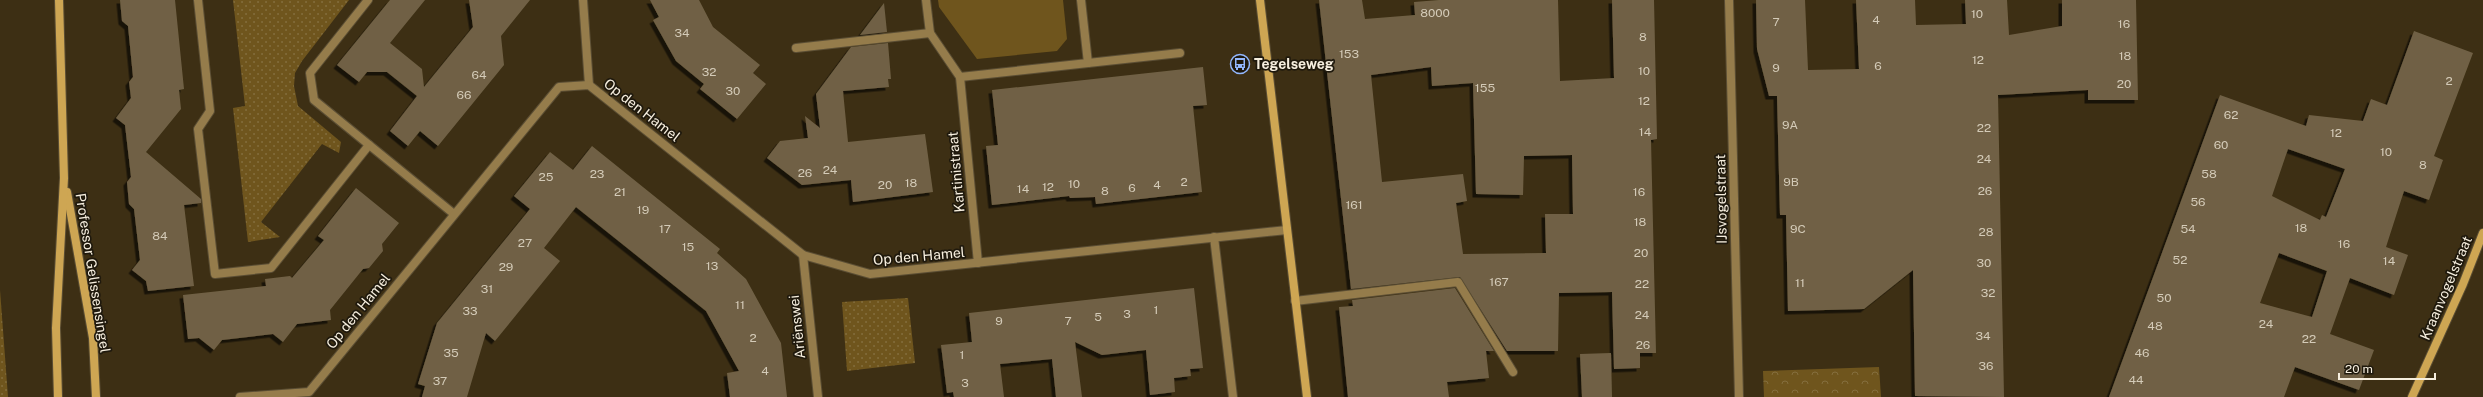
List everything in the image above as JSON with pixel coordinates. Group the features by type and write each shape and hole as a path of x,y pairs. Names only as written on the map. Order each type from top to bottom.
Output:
{"main road":[{"name":"Professor Gelissensingel","path":"58,397 56,334 64,178 59,0"},
{"path":"1260,0 1307,397"},
{"name":"Professor Gelissensingel","path":"64,178 93,338 96,397"},
{"name":"Kraanvogelstraat","path":"2412,397 2463,284 2483,233"}],"street":[{"path":"198,0 210,111 198,128 215,274 271,268 369,144"},
{"path":"368,0 310,73 314,100 454,214"},
{"name":"Op den Hamel","path":"583,0 589,85"},
{"name":"Kartinistraat","path":"926,0 930,32 960,77 978,264"},
{"path":"1081,0 1088,63"},
{"name":"IJsvogelstraat","path":"1729,0 1739,397"},
{"path":"796,48 930,32"},
{"path":"960,77 1180,53"},
{"name":"Op den Hamel","path":"240,397 310,394 454,214 559,87 589,85 803,255 870,274 978,264 1287,230"},
{"path":"1214,237 1233,397"},
{"name":"Ariënswei","path":"803,255 818,397"},
{"path":"1295,300 1458,282 1513,372"}],"green space":[{"path":"233,0 349,0 302,61 295,73 294,86 298,106 341,142 339,153 322,144 261,222 280,237 248,242 233,108 245,106"},
{"path":"938,0 1063,0 1067,39 1057,51 977,59 939,7"},
{"path":"0,290 8,397 0,397"},
{"path":"908,298 915,363 847,371 842,302"},
{"path":"1879,367 1881,397 1764,397 1763,371"}],"building":[{"path":"120,0 175,0 184,89 179,90 181,109 146,152 201,199 201,203 184,205 194,286 148,291 146,281 132,270 140,260 134,209 129,204 127,182 131,177 125,125 116,118 131,98 129,82 133,77 128,26 122,21"},
{"path":"390,0 425,0 390,43 422,69 424,87 473,27 469,0 530,0 501,36 504,65 438,146 420,131 408,146 390,131 417,96 387,72 367,72 359,82 337,65"},
{"path":"650,0 699,0 713,27 760,65 753,73 766,84 737,119 700,89 704,84 676,61 653,20 659,17"},
{"path":"1319,0 1362,0 1365,19 1415,15 1414,2 1439,0 1558,0 1560,81 1614,78 1612,0 1654,0 1657,139 1651,140 1656,353 1640,353 1640,368 1614,369 1612,292 1559,293 1558,351 1507,351 1460,277 1351,289","holes":["1431,67 1432,86 1473,83 1476,194 1523,195 1524,156 1572,155 1573,214 1545,214 1546,253 1463,254 1456,203 1467,201 1463,174 1382,182 1371,75"]},
{"path":"1756,0 1805,0 1808,70 1859,69 1856,0 1915,0 1916,25 1966,24 1965,0 2007,0 2009,35 2062,26 2062,0 2136,0 2138,100 2088,100 2088,90 1998,95 2004,397 1915,396 1913,270 1864,309 1788,311 1786,215 1780,215 1777,96 1769,96 1757,49"},
{"path":"884,3 887,32 860,35"},
{"path":"2414,31 2473,53 2434,156 2443,160 2429,200 2404,191 2386,247 2408,255 2394,295 2350,278 2330,334 2374,350 2359,390 2295,367 2284,397 2109,397 2220,95 2306,126 2309,115 2363,121 2371,99 2387,105","holes":["2288,149 2345,169 2326,217 2322,215 2320,220 2272,196","2279,253 2327,271 2312,317 2260,303"]},
{"path":"888,43 891,79 888,79 889,87 843,91 848,142 925,134 933,192 853,202 851,180 802,185 767,158 780,141 808,138 805,116 820,128 816,94 851,47"},
{"path":"1203,67 1207,105 1193,106 1202,192 1096,204 1095,197 1070,198 1069,196 992,205 986,146 998,145 992,90"},
{"path":"592,146 720,249 717,253 746,279 781,343 787,397 730,397 727,373 739,371 706,311 576,207 544,248 560,261 495,341 486,333 467,397 422,397 425,386 418,384 437,323 530,209 514,196 550,152 573,170"},
{"path":"356,188 399,223 382,244 383,251 369,268 363,269 330,310 331,320 297,324 283,342 273,334 222,340 214,350 199,338 188,339 183,295 266,286 265,279 290,276 292,278 324,240 318,236"},
{"path":"1194,288 1203,368 1190,369 1191,376 1174,378 1175,392 1150,395 1146,350 1102,355 1075,342 1082,397 1056,397 1052,359 1000,364 1004,397 954,397 953,392 947,393 941,345 972,342 969,313"},
{"path":"1455,288 1494,351 1486,351 1489,378 1447,382 1449,397 1348,397 1339,307 1353,306 1352,300"},
{"path":"1611,353 1612,397 1582,397 1580,354"}],"place":[{"name":"Tegelseweg","path":"1240,64"}]}
